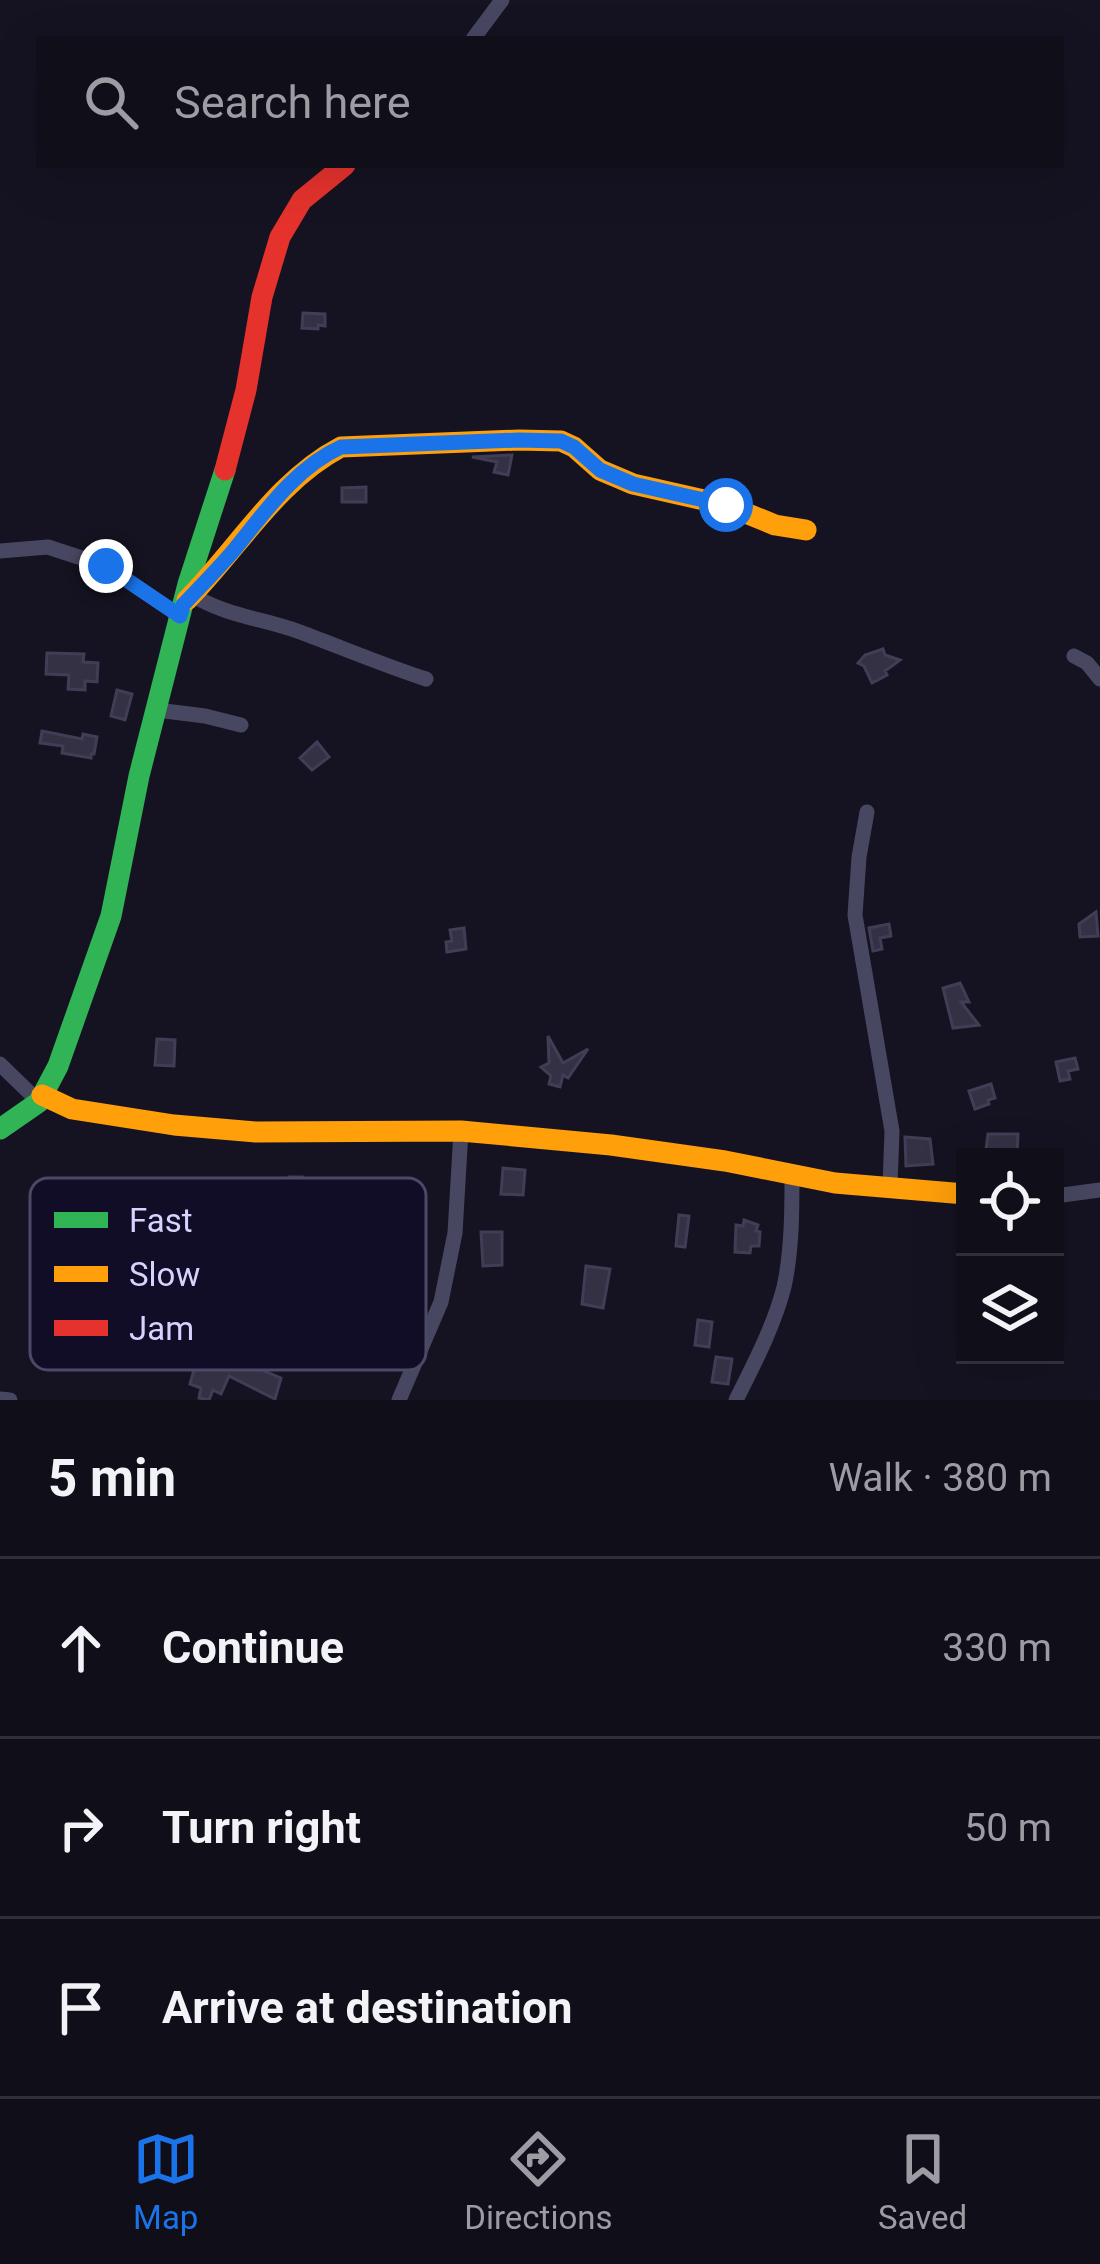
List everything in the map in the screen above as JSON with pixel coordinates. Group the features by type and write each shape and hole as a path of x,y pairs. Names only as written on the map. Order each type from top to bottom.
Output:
{"street":[{"path":"475,36 502,0"},
{"path":"0,1129 40,1099 76,1020 111,916 140,776 241,409 262,298 280,237 302,200 341,168"},
{"path":"185,605 274,500 319,457 341,447 561,441 600,470 633,484 726,505 775,525 806,530"},
{"path":"0,551 48,547 106,566 185,605 298,631 426,679"},
{"path":"1074,656 1088,663 1100,679"},
{"path":"158,710 241,725"},
{"path":"867,812 855,915 892,1131 890,1186"},
{"path":"0,1064 40,1099 114,1118 256,1132 461,1130 725,1160 835,1183 956,1193"},
{"path":"426,1338 442,1302 455,1233 461,1130"},
{"path":"736,1400 785,1282 792,1173"},
{"path":"1064,1195 1100,1190"},
{"path":"399,1400 412,1370"},
{"path":"0,1399 10,1400"}],"building":[{"path":"303,313 325,314 325,326 302,328"},
{"path":"512,455 508,475 494,472 497,462 472,457"},
{"path":"366,487 366,502 342,502 342,488"},
{"path":"883,649 885,655 900,660 872,683 858,663"},
{"path":"47,653 84,654 83,662 98,663 97,682 85,681 85,690 68,689 69,675 46,674"},
{"path":"117,690 132,694 125,720 111,716"},
{"path":"42,731 82,739 83,734 97,737 94,754 91,758 62,753 63,746 40,743"},
{"path":"317,742 329,757 312,770 300,758"},
{"path":"1096,912 1098,936 1080,937 1079,924"},
{"path":"889,924 891,936 880,938 882,949 873,951 869,928"},
{"path":"464,928 466,949 447,952 450,930"},
{"path":"960,983 969,1002 961,1002 979,1025 953,1028 943,988"},
{"path":"548,1036 563,1063 588,1049 568,1078 563,1075 560,1087 549,1084 551,1076 541,1067 549,1063"},
{"path":"157,1039 175,1040 174,1066 155,1065"},
{"path":"1075,1058 1078,1069 1068,1071 1070,1079 1060,1081 1056,1062"},
{"path":"991,1084 995,1098 975,1109 969,1091"},
{"path":"988,1134 1018,1134 1017,1148 986,1148"},
{"path":"905,1137 930,1139 933,1164 906,1166"},
{"path":"503,1168 525,1170 523,1195 501,1194"},
{"path":"679,1215 689,1216 685,1247 676,1246"},
{"path":"744,1220 758,1225 760,1232 759,1246 751,1246 750,1253 735,1252 736,1225 743,1226"},
{"path":"481,1232 502,1232 502,1265 483,1266"},
{"path":"586,1266 610,1269 603,1308 582,1304"},
{"path":"698,1320 712,1322 709,1347 695,1345"},
{"path":"716,1357 732,1359 728,1384 712,1382"},
{"path":"194,1370 262,1370 281,1378 275,1399 229,1376 221,1394 213,1390 209,1400 199,1398 201,1388 190,1384"}],"traffic: fast":[{"path":"0,1129 39,1102 58,1066 111,916 139,776 188,584 225,470"}],"traffic: slow":[{"path":"187,600 277,497 341,447 561,441 600,470 633,484 726,505 775,525 806,530"},
{"path":"42,1095 72,1109 174,1125 256,1132 461,1131 611,1145 835,1183 956,1193"}],"traffic: jam":[{"path":"225,470 246,390 262,297 280,237 302,200 341,168"}],"route":[{"path":"106,566 180,616 183,605 274,500 319,457 341,447 561,441 600,470 633,484 726,505"}]}
